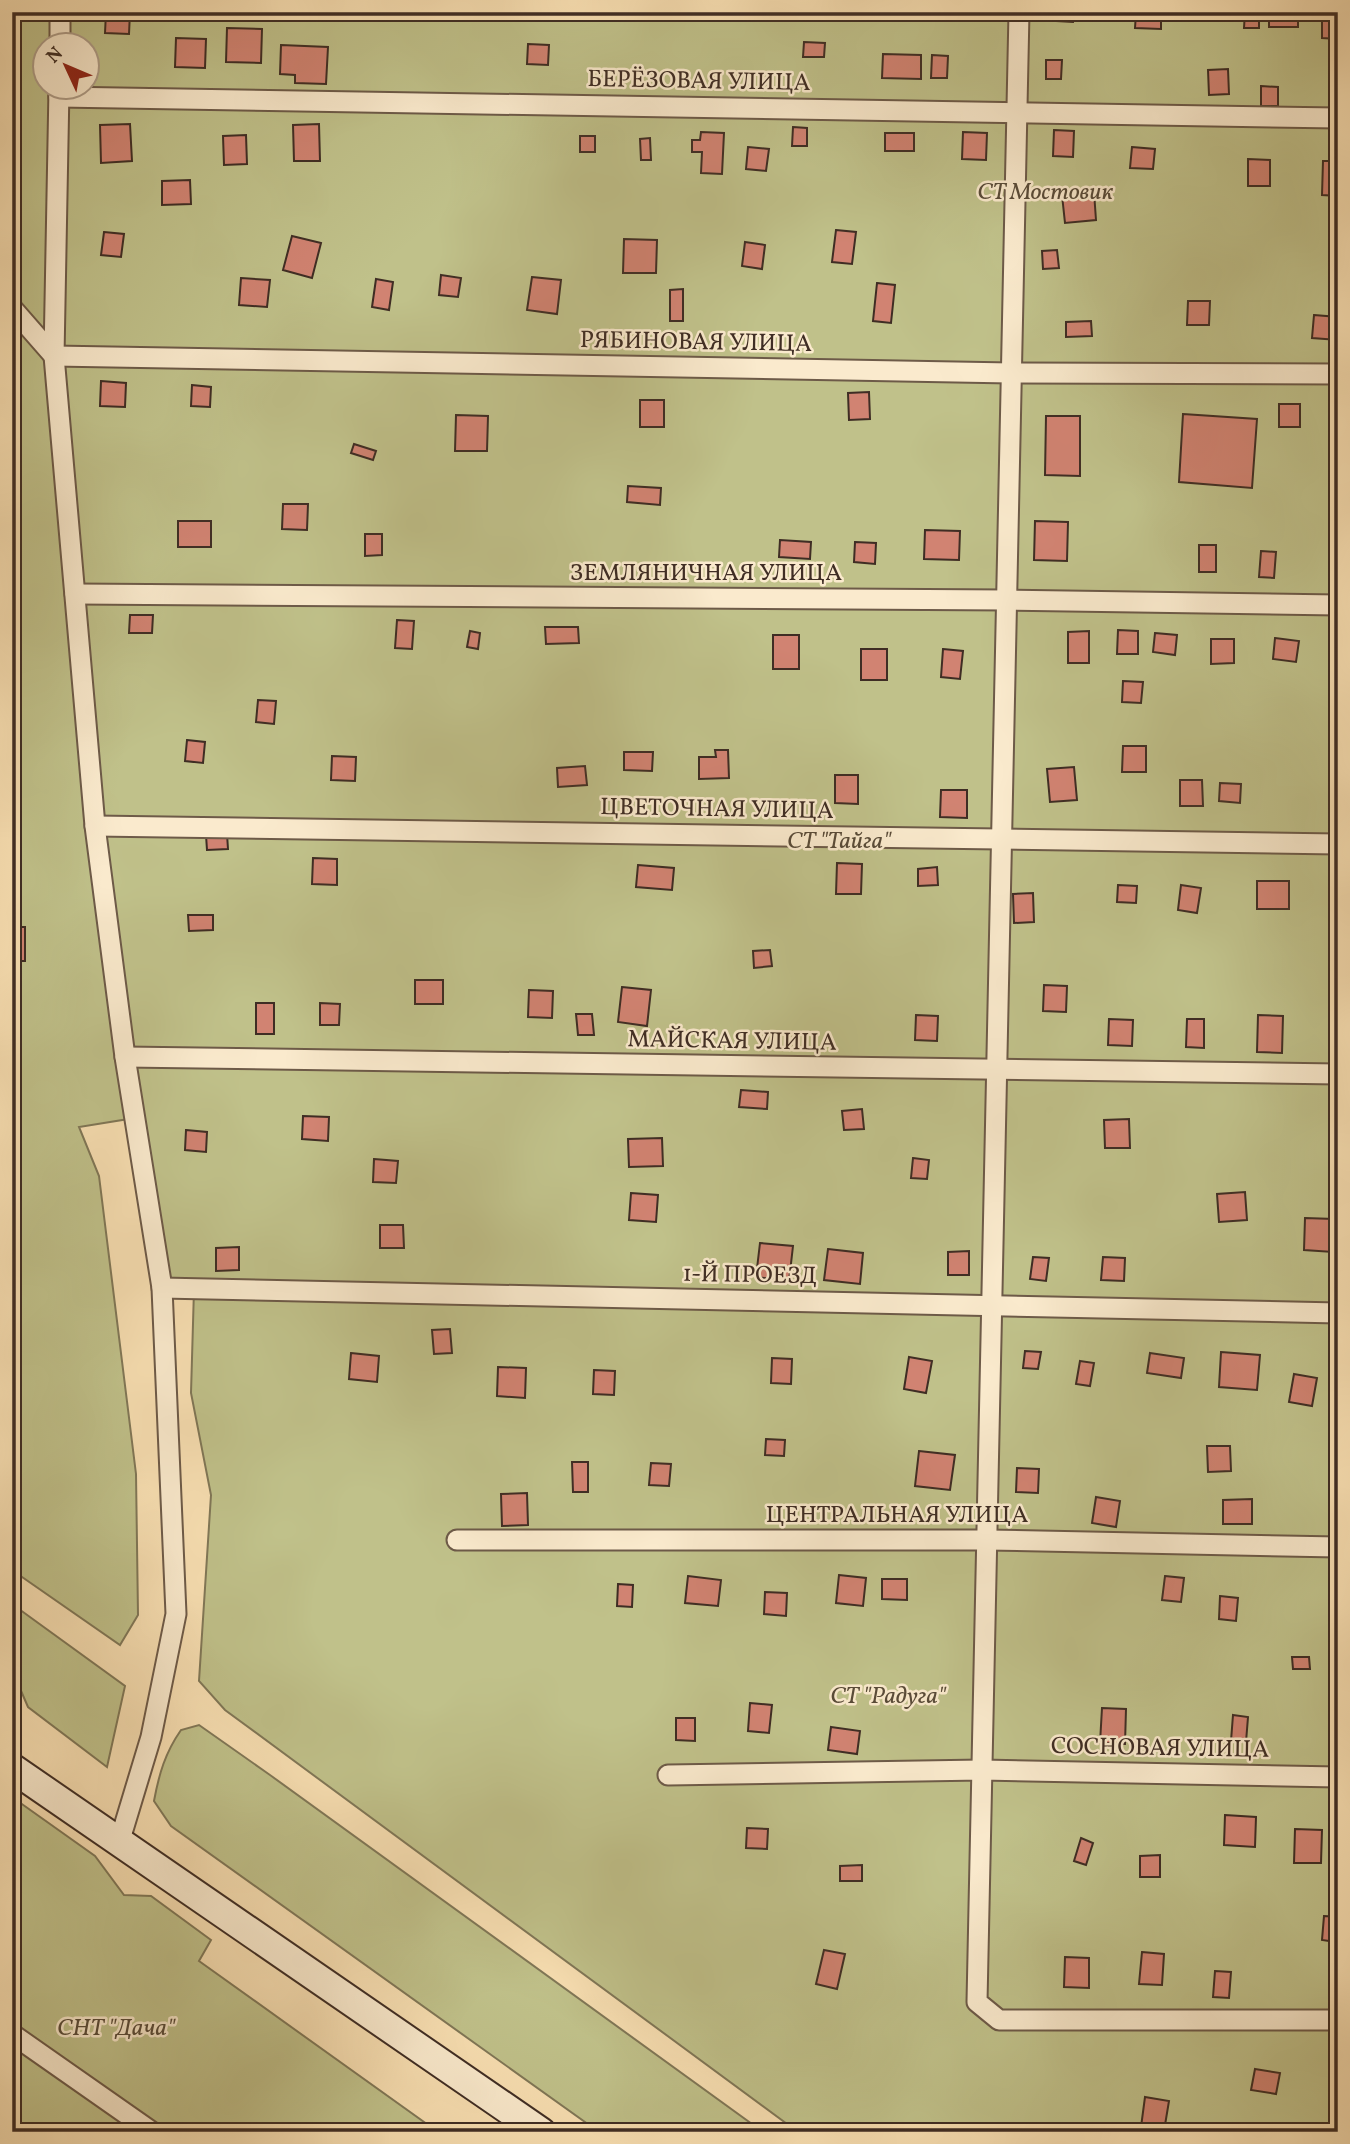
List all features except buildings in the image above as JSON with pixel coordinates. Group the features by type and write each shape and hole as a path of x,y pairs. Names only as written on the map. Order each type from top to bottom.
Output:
{"main road":[{"path":"12,1768 541,2132"}],"street":[{"path":"60,12 60,32"},
{"path":"1019,12 977,2002 999,2020 1338,2020"},
{"name":"БЕРЁЗОВАЯ УЛИЦА","path":"102,93 1338,118"},
{"path":"59,102 54,356 95,826 125,1057 162,1287 176,1614 151,1737 119,1843"},
{"path":"12,308 54,356"},
{"name":"РЯБИНОВАЯ УЛИЦА","path":"54,356 1012,373 1338,374"},
{"name":"ЗЕМЛЯНИЧНАЯ УЛИЦА","path":"75,594 1007,600 1338,606"},
{"name":"ЦВЕТОЧНАЯ УЛИЦА","path":"95,826 1338,844"},
{"name":"МАЙСКАЯ УЛИЦА","path":"125,1057 1338,1074"},
{"name":"1-Й ПРОЕЗД","path":"162,1287 1338,1313"},
{"name":"ЦЕНТРАЛЬНАЯ УЛИЦА","path":"457,1540 987,1540 1338,1547"},
{"name":"СОСНОВАЯ УЛИЦА","path":"668,1775 982,1770 1338,1777"},
{"path":"12,2034 152,2132"}],"green space":[{"path":"12,12 1338,12 1338,2132 798,2132 225,1710 199,1681 211,1495 191,1393 194,1289 162,1288 135,1118 79,1127 99,1176 136,1474 138,1615 120,1645 12,1570"},
{"path":"12,1604 125,1686 107,1767 28,1707 12,1670"},
{"path":"199,1725 763,2132 599,2132 171,1826 154,1801 161,1773 167,1755 181,1730"},
{"name":"СНТ \"Дача\"","path":"12,1797 95,1856 124,1895 151,1896 211,1940 199,1961 438,2132 12,2132"}],"park label":[{"name":"СТ Мостовик","path":"1045,193"},
{"name":"СТ \"Тайга\"","path":"839,842"},
{"name":"СТ \"Радуга\"","path":"888,1697"}]}
